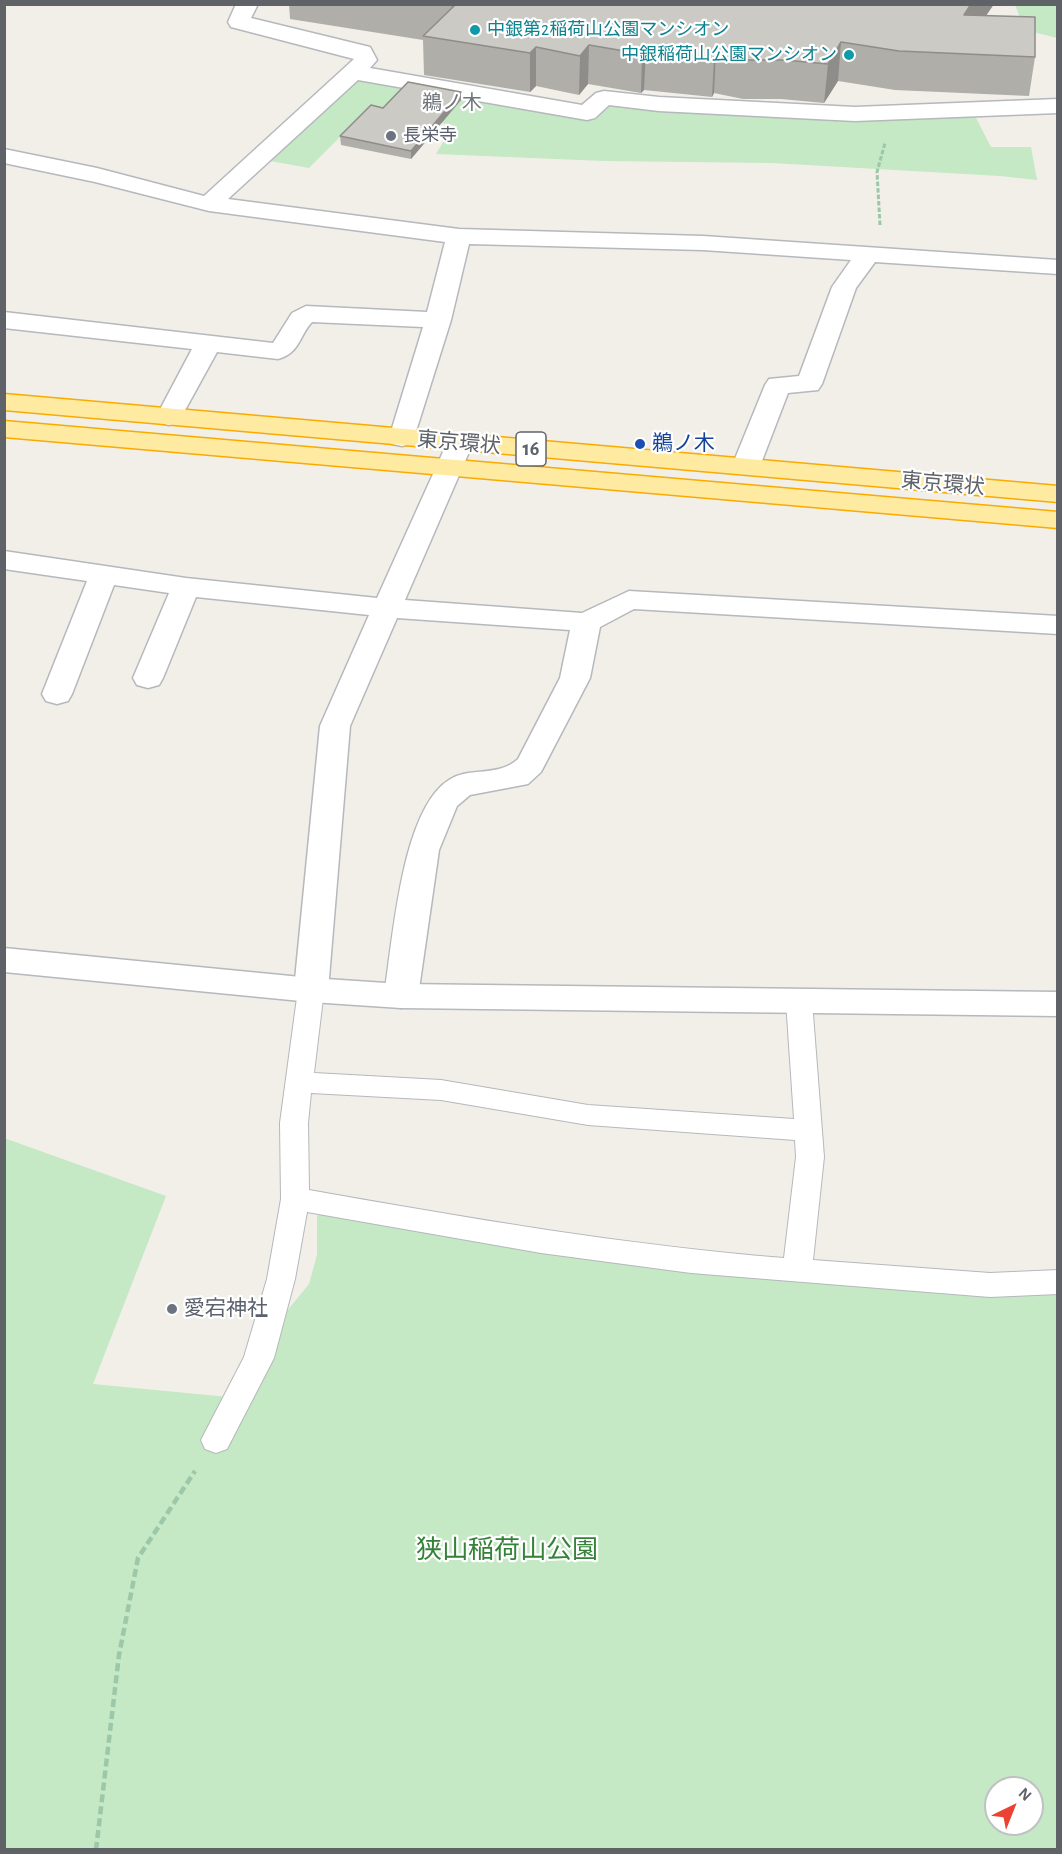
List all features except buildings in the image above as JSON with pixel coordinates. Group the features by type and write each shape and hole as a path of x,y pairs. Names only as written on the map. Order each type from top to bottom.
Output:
{"highway":[{"name":"東京環状","path":"4,402 402,438 455,456 1058,520"},
{"name":"東京環状","path":"6,431 455,456 746,466 1058,494"}],"street":[{"path":"209,204 366,60 362,52 239,22 242,11 248,4"},
{"path":"353,72 586,113 604,98 758,110 894,113 1058,106"},
{"path":"4,156 97,175 209,204 459,236 703,243 1058,267"},
{"path":"402,438 438,320 459,236"},
{"path":"746,466 778,385 809,384 844,287 875,255"},
{"path":"4,320 278,351 287,346 298,320 306,314 438,320"},
{"path":"170,417 208,344"},
{"path":"311,990 335,726 455,456"},
{"path":"4,560 186,588 386,608 586,622 629,600 1058,625"},
{"path":"57,694 104,575"},
{"path":"148,678 186,588"},
{"path":"401,996 423,850 444,800 461,786 517,777 530,765 575,678 586,622"},
{"path":"4,960 311,990 401,996 1058,1004"}],"lane":[{"path":"216,1440 260,1358 281,1279 295,1199 294,1123 311,990"},
{"path":"797,1270 810,1157 799,1001"},
{"path":"299,1082 441,1090 588,1115 743,1124 808,1131"},
{"path":"295,1199 552,1243 691,1263 990,1285 1058,1282"}],"path":[{"path":"875,255 877,172 894,113"},
{"path":"96,1850 119,1655 138,1558 216,1440"}],"green space":[{"path":"1015,5 1057,5 1057,38 1025,30"},
{"path":"357,80 591,119 609,104 838,117 975,116 991,147 1031,147 1037,180 772,163 604,161 436,154 453,125 367,110 309,168 270,161"},
{"name":"狭山稲荷山公園","path":"4,1138 166,1196 93,1384 249,1399 282,1317 309,1284 317,1255 317,1216 329,1211 498,1245 675,1271 1002,1296 1057,1289 1057,1849 5,1849"}],"place":[{"name":"中銀第2稲荷山公園マンシオン","path":"475,30"},
{"name":"中銀稲荷山公園マンシオン","path":"849,55"},
{"name":"長栄寺","path":"391,136"},
{"name":"鵜ノ木","path":"640,444"},
{"name":"愛宕神社","path":"172,1309"}],"district":[{"name":"鵜ノ木","path":"452,103"}]}
